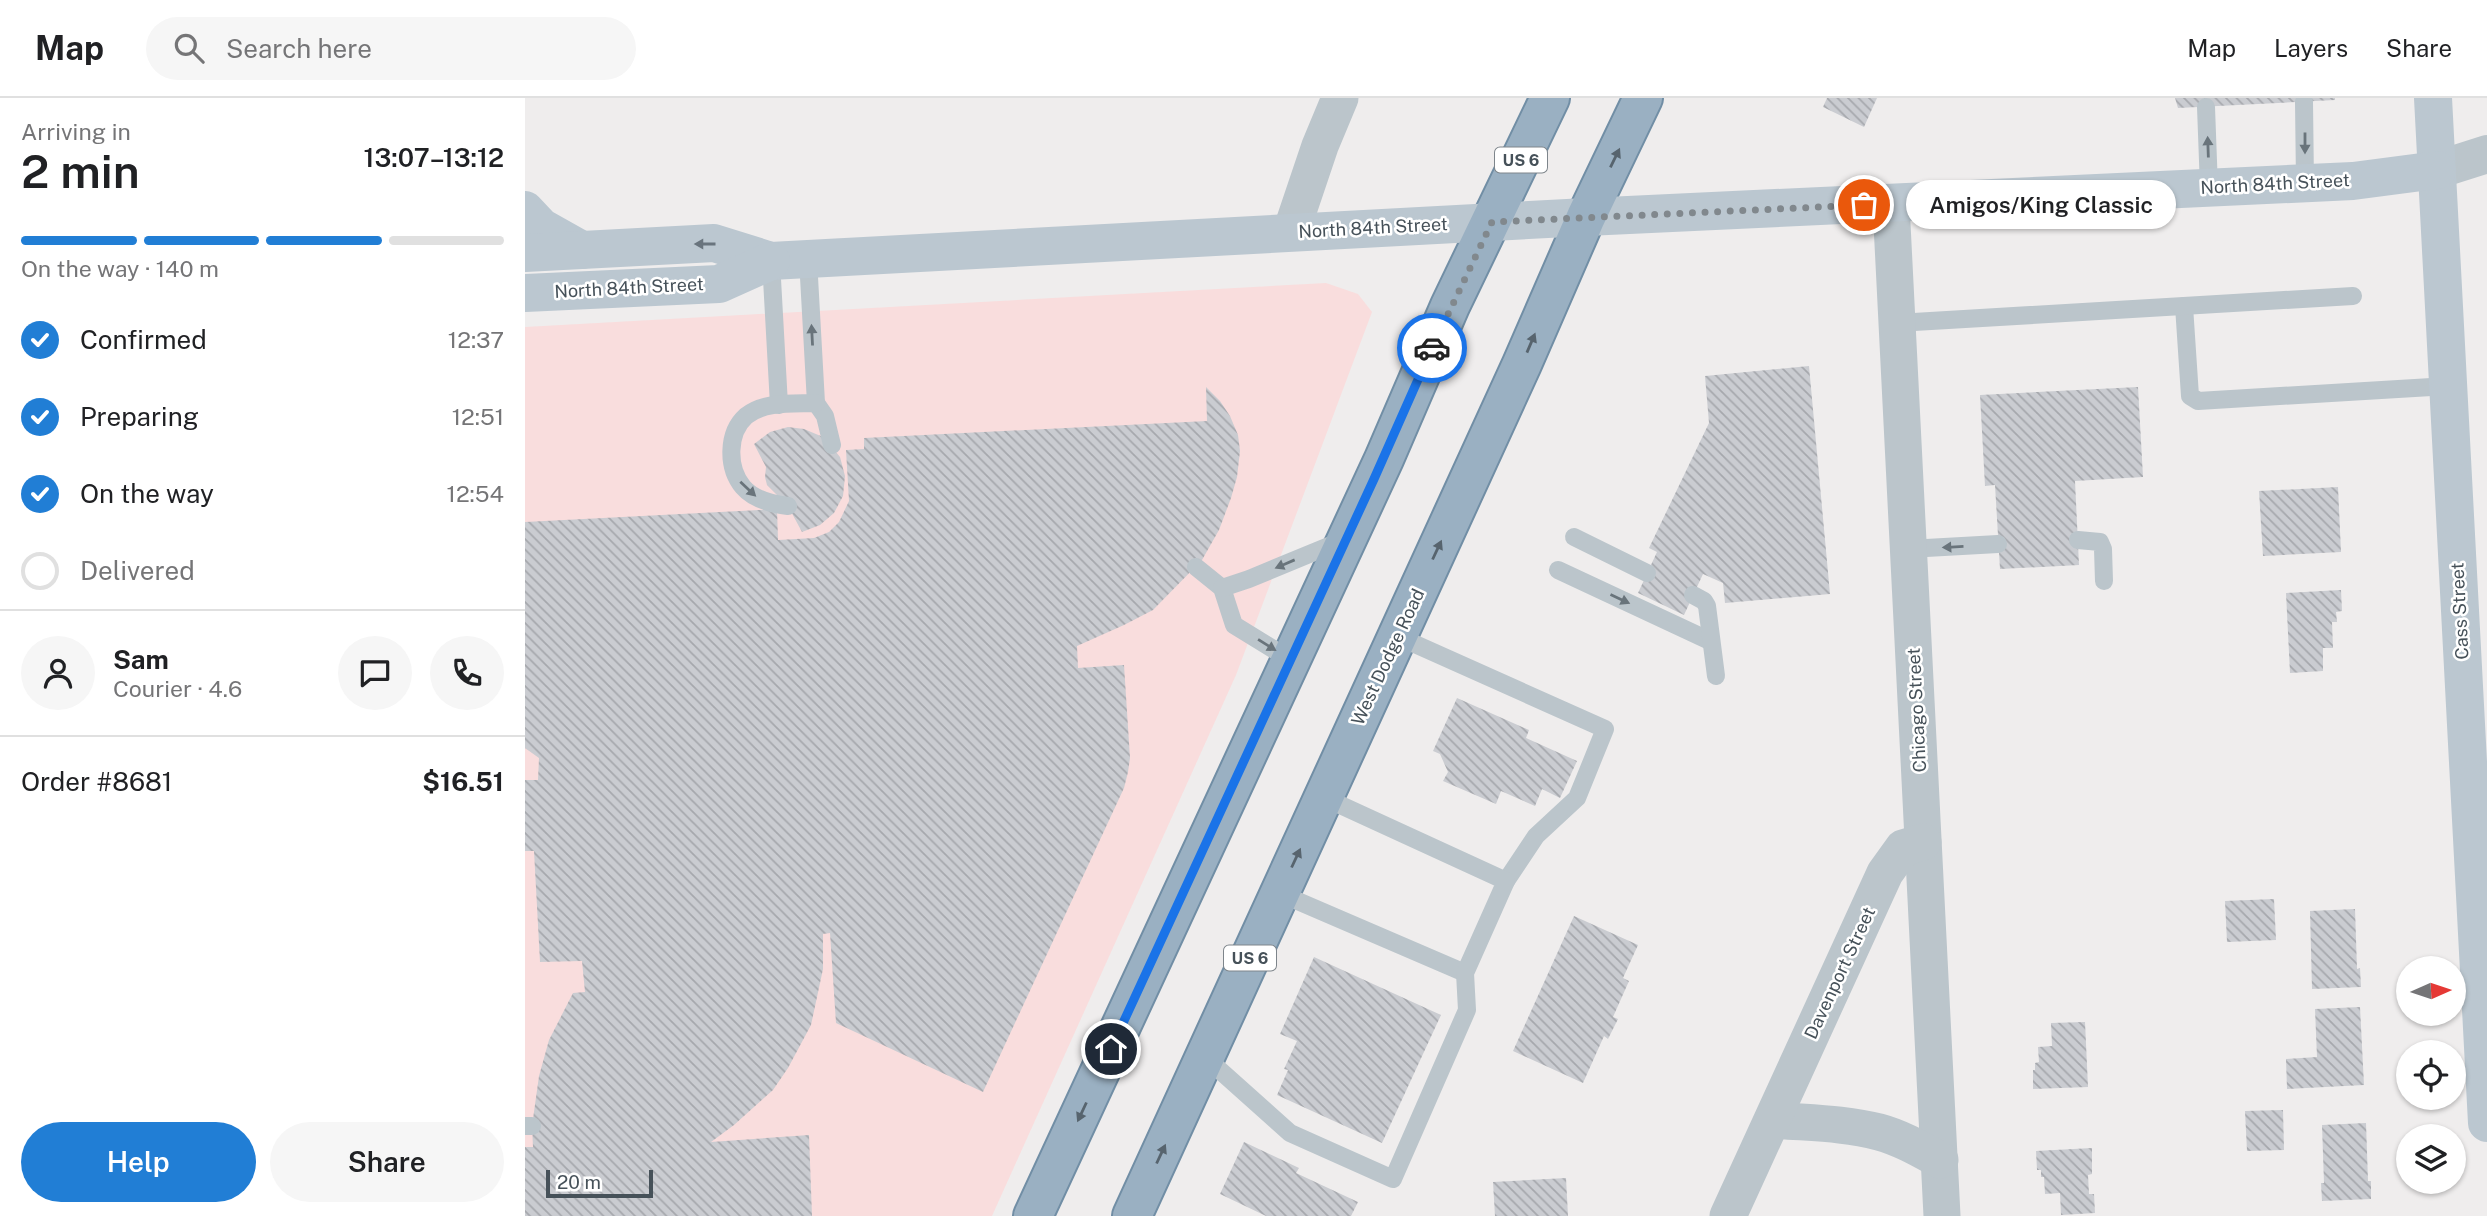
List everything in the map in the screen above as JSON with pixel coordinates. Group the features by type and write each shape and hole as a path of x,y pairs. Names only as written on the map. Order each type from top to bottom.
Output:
{"highway":[{"name":"US 6","path":"1033,1216 1347,538 1450,306 1549,98"},
{"name":"West Dodge Road","path":"1135,1215 1279,893 1522,364 1586,217 1643,98"}],"main road":[{"name":"Cass Street","path":"2433,98 2487,1123"},
{"name":"North 84th Street","path":"525,293 719,284 789,260 1291,232 2379,179 2437,170"},
{"path":"525,210 541,227 582,250"},
{"name":"North 84th Street","path":"525,253 714,243 789,260"}],"street":[{"path":"1291,232 1320,146 1340,98"},
{"path":"2437,170 2487,153"},
{"name":"Chicago Street","path":"1891,204 1943,1216"},
{"name":"Davenport Street","path":"1728,1216 1885,873 1903,848 1923,842"},
{"path":"1774,1120 1850,1126 1878,1132 1903,1140 1940,1160"}],"lane":[{"path":"2304,102 2305,183"},
{"path":"2206,107 2209,188"},
{"path":"789,260 816,403 825,416 832,445"},
{"path":"779,405 789,260"},
{"path":"1897,323 2353,296"},
{"path":"2184,306 2190,396 2198,401 2448,386"},
{"path":"788,506 758,498 743,487 734,472 731,450 735,435 746,417 761,409 816,403"},
{"path":"1574,537 1647,573"},
{"path":"1221,588 1347,538"},
{"path":"2078,540 2094,540 2102,545 2104,581"},
{"path":"1908,549 1998,544"},
{"path":"1196,567 1221,588 1234,625 1291,660"},
{"path":"1558,570 1710,641"},
{"path":"1693,595 1707,606 1716,676"},
{"path":"1205,1057 1290,1133 1393,1179 1467,1010 1465,973 1506,881 1536,836 1577,798 1605,729 1397,636"},
{"path":"1324,797 1506,881"},
{"path":"1279,893 1465,973"}],"shaded area":[{"path":"1326,283 1358,294 1372,312 1236,675 992,1216 525,1216 525,327"}],"building":[{"path":"1827,98 1877,98 1864,127 1823,107"},
{"path":"2175,98 2335,98 2335,100 2178,108"},
{"path":"1809,366 1830,594 1725,603 1723,583 1703,574 1684,615 1638,593 1657,552 1649,548 1709,423 1705,376"},
{"path":"1206,387 1230,416 1238,435 1240,451 1231,498 1219,530 1202,560 1153,610 1077,646 1078,668 1124,665 1130,758 1128,772 1124,788 983,1092 836,1023 830,933 823,934 823,969 811,1025 788,1068 773,1090 711,1142 809,1135 812,1216 525,1216 525,1147 533,1147 532,1126 539,1076 549,1040 573,993 585,992 582,961 540,962 534,851 525,851 525,780 538,780 539,758 525,748 525,522 777,509 778,540 814,538 829,532 839,522 849,501 846,450 864,449 864,438 1207,421"},
{"path":"2138,387 2143,477 2075,481 2079,565 2000,569 1995,485 1985,486 1980,395"},
{"path":"788,427 804,429 823,437 840,457 845,476 843,496 834,513 820,525 802,532 788,506 767,485 766,467 754,444 770,432"},
{"path":"2338,487 2341,552 2263,556 2259,491"},
{"path":"2341,590 2342,611 2336,612 2337,622 2332,622 2333,648 2323,648 2323,671 2290,673 2286,593"},
{"path":"1457,698 1529,730 1526,738 1577,761 1560,798 1542,789 1535,806 1501,791 1496,804 1443,781 1448,772 1440,754 1433,751"},
{"path":"2274,899 2276,940 2227,942 2225,901"},
{"path":"2355,909 2357,969 2360,968 2361,987 2312,989 2310,911"},
{"path":"1574,916 1638,945 1623,978 1629,981 1613,1017 1618,1019 1608,1039 1604,1036 1583,1083 1513,1051"},
{"path":"1314,957 1441,1015 1382,1143 1277,1095 1288,1070 1284,1069 1297,1041 1280,1034"},
{"path":"2360,1007 2364,1085 2287,1089 2286,1059 2317,1057 2315,1009"},
{"path":"2085,1022 2088,1087 2033,1089 2033,1070 2035,1063 2039,1062 2038,1047 2052,1046 2051,1023"},
{"path":"2283,1110 2284,1150 2247,1151 2245,1111"},
{"path":"2366,1123 2371,1199 2322,1201 2322,1125"},
{"path":"1244,1142 1299,1168 1296,1173 1358,1202 1351,1216 1266,1216 1220,1194"},
{"path":"2092,1148 2092,1174 2088,1175 2089,1194 2094,1194 2095,1213 2061,1215 2060,1193 2045,1194 2044,1177 2041,1177 2041,1170 2037,1170 2036,1151"},
{"path":"1566,1178 1568,1216 1495,1216 1493,1182"}],"way so far":[{"path":"1432,348 1492,222 1864,205"}],"place":[{"name":"Amigos/King Classic","path":"1864,205"}],"route":[{"path":"1111,1049 1432,348"}]}
